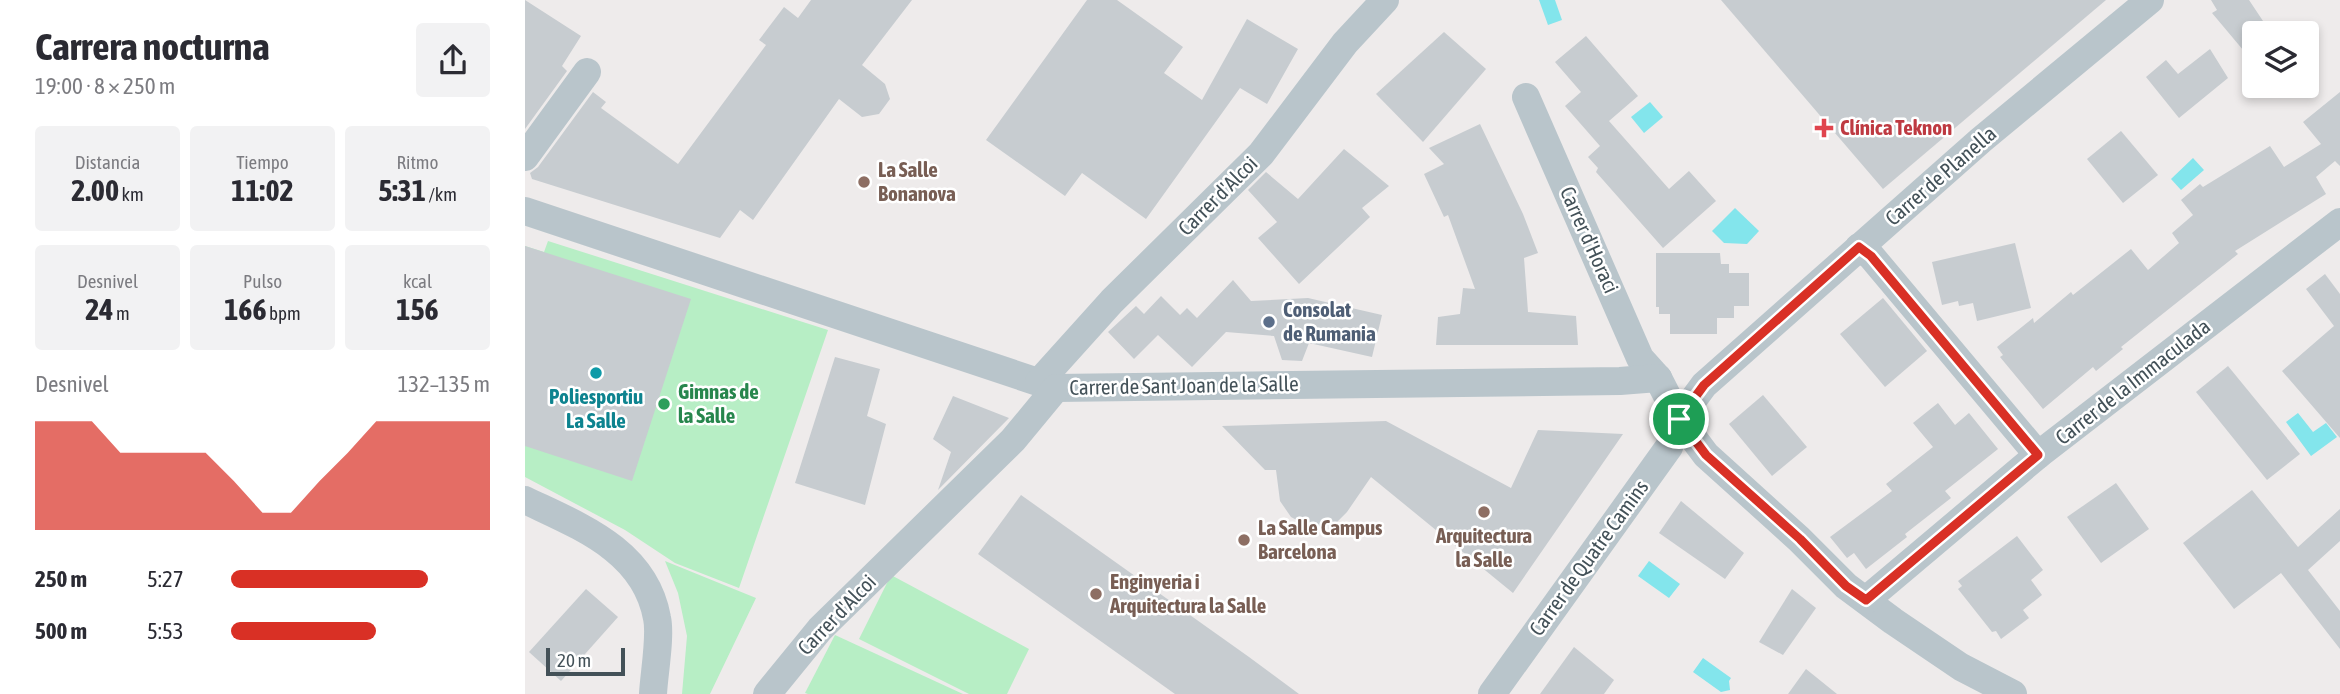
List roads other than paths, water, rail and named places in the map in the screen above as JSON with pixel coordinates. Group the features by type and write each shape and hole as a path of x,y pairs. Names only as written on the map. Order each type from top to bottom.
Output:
{"street":[{"name":"Carrer d'Alcoi","path":"767,694 820,629 1013,440 1047,385 1112,301 1261,154 1345,43 1385,0"},
{"name":"Carrer de Planella","path":"1679,419 1704,385 1859,247 1981,140 2150,0"},
{"path":"525,157 587,72"},
{"name":"Carrer d'Horaci","path":"1526,97 1640,358 1658,378"},
{"name":"Carrer de Sant Joan de la Salle","path":"525,211 1047,385 1620,381 1658,378"},
{"name":"Carrer de la Immaculada","path":"1866,600 2038,455 2340,222"},
{"path":"1859,247 1871,256 2038,455"},
{"path":"1658,378 1679,419 1706,455 1800,539 1846,586 1961,667 2013,694"},
{"name":"Carrer de Quatre Camins","path":"1492,694 1669,447 1679,419"},
{"path":"525,500 593,532 622,554 644,583 657,619 653,694"}],"water":[{"path":"1539,0 1555,0 1562,20 1548,25"},
{"path":"1650,102 1663,117 1644,133 1631,117"},
{"path":"2193,158 2204,170 2181,190 2171,179"},
{"path":"1735,208 1759,231 1747,244 1724,243 1712,231"},
{"path":"2298,413 2313,432 2326,423 2337,437 2311,456 2286,422"},
{"path":"1649,561 1680,584 1669,598 1638,576"},
{"path":"1703,658 1731,678 1730,690 1721,692 1693,672"}],"place":[{"name":"Clínica Teknon","path":"1824,128"},
{"name":"La Salle Bonanova","path":"864,182"},
{"name":"Consolat de Rumania","path":"1269,322"},
{"name":"Poliesportiu La Salle","path":"596,373"},
{"name":"Gimnas de la Salle","path":"664,404"},
{"name":"Arquitectura la Salle","path":"1484,512"},
{"name":"La Salle Campus Barcelona","path":"1244,540"},
{"name":"Enginyeria i Arquitectura la Salle","path":"1096,594"}]}
